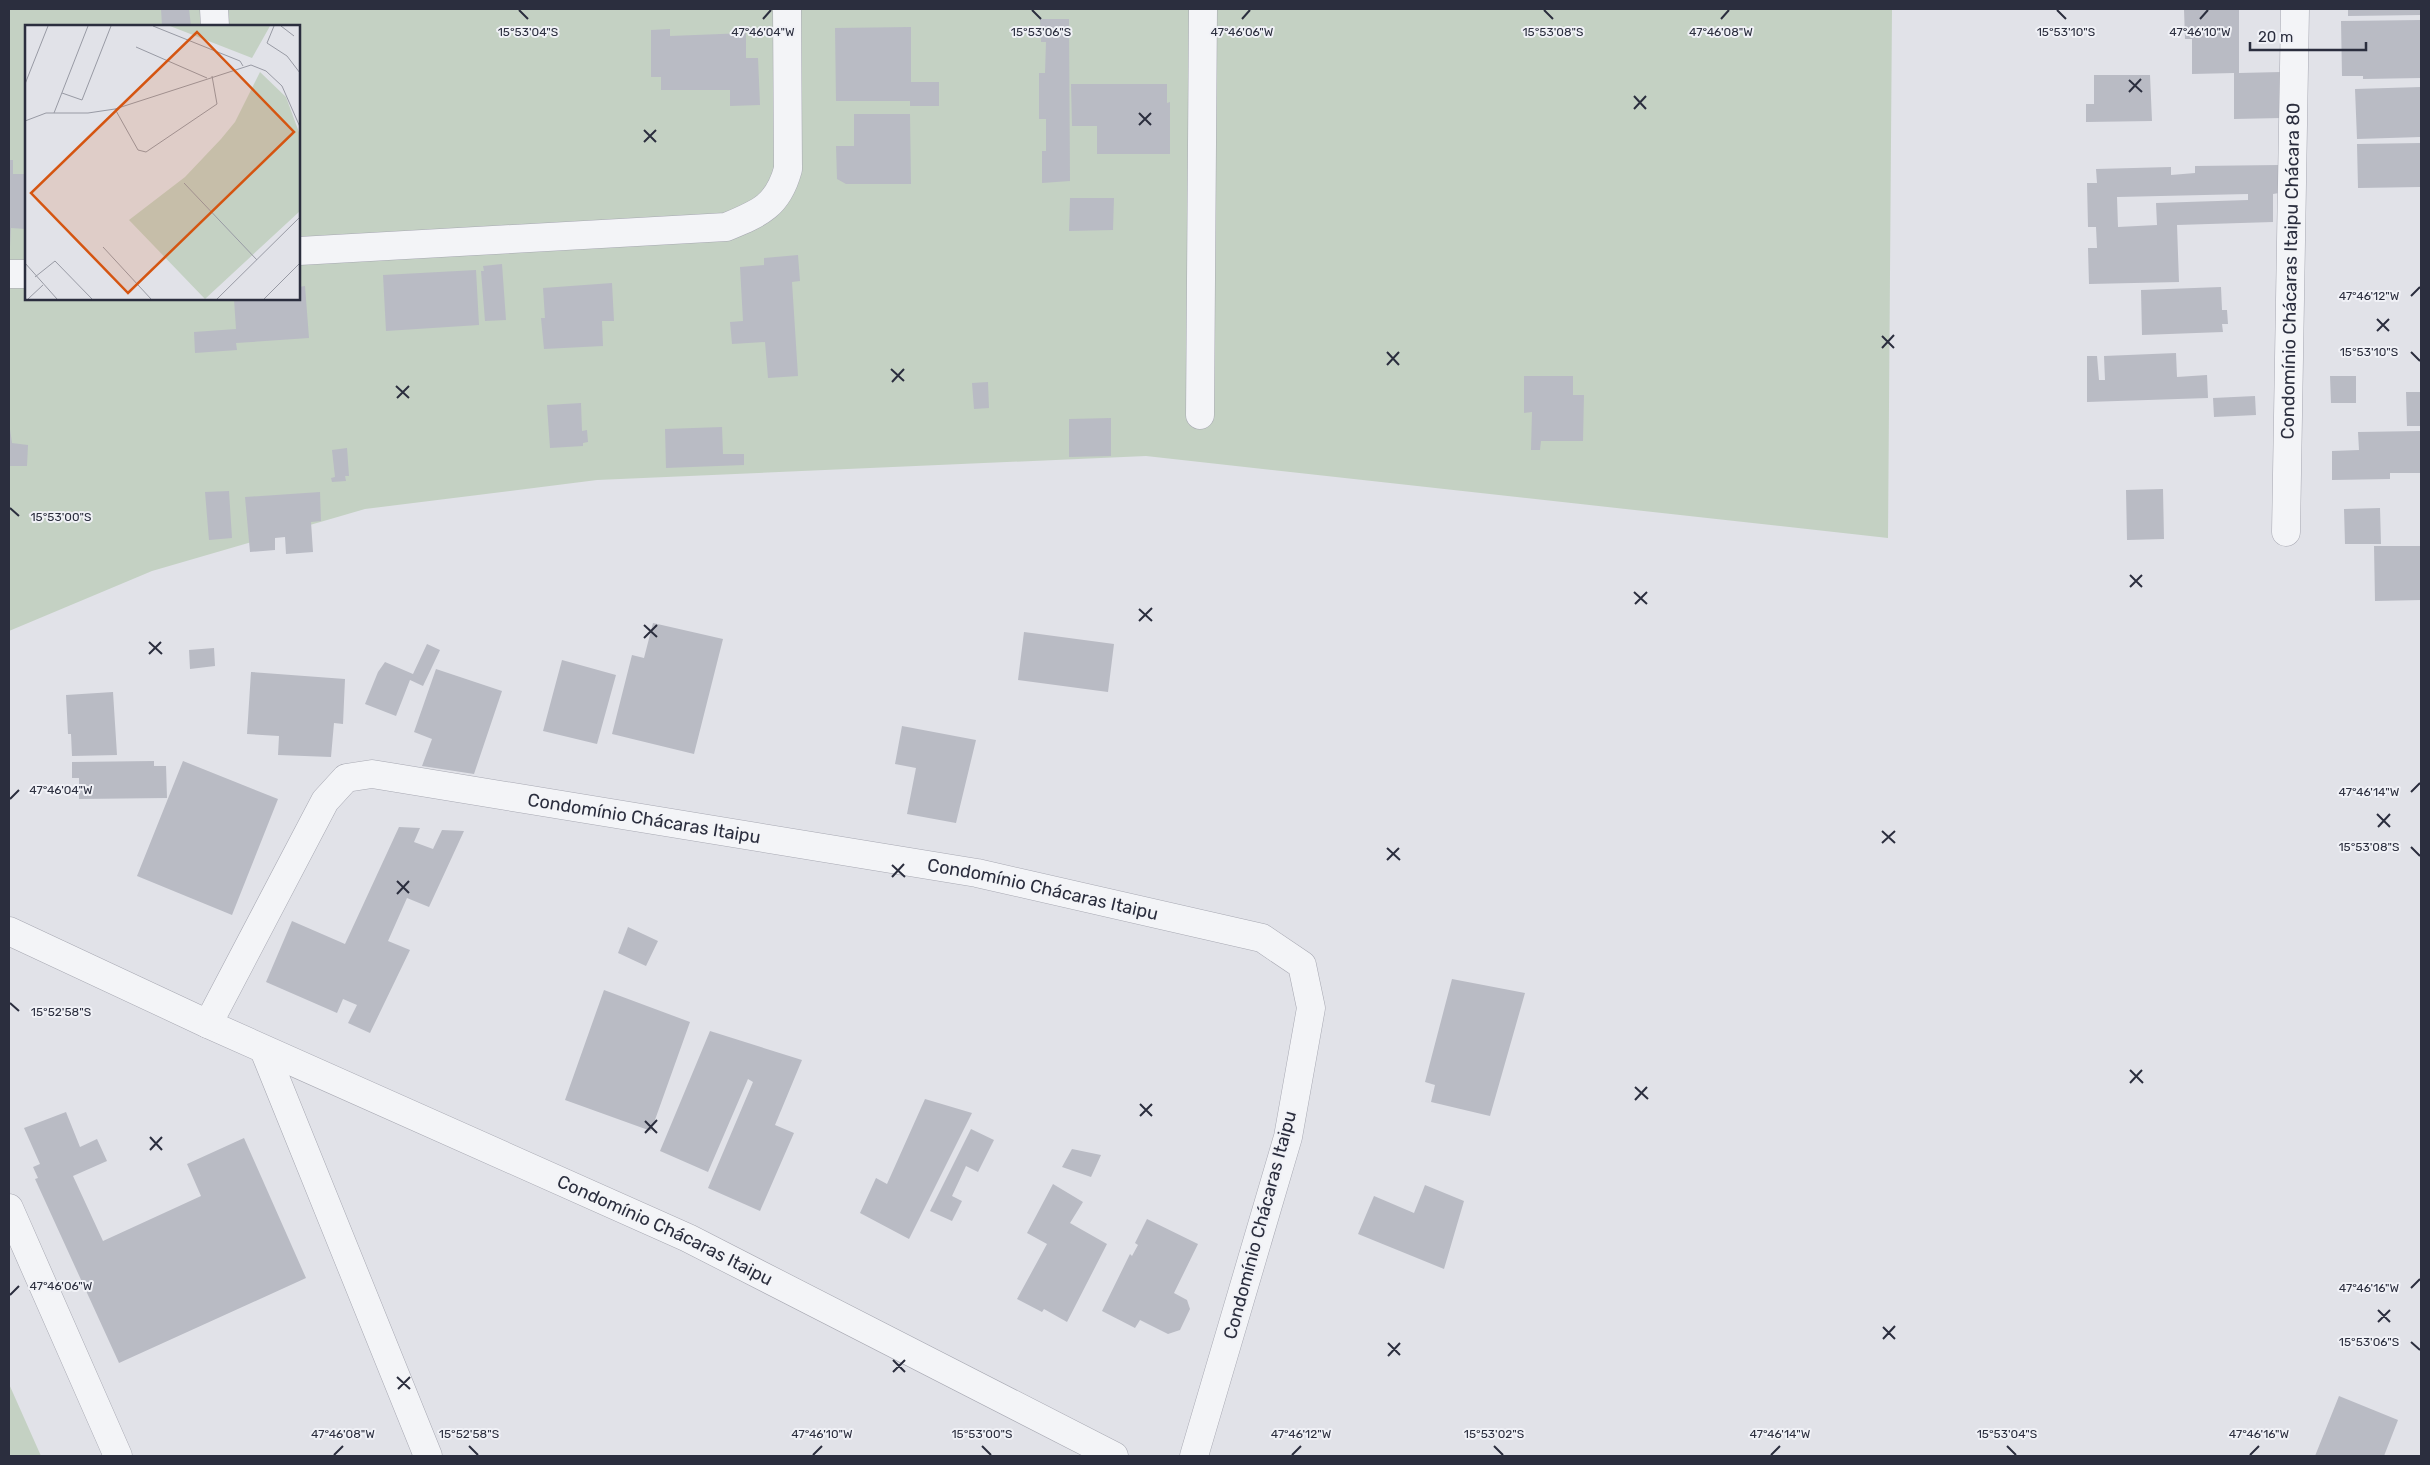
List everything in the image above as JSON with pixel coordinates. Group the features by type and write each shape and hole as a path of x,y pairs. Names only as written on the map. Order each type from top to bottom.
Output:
{"street":[{"path":"214,9 215,25"},
{"path":"300,251 726,227 755,215 772,204 784,187 788,168 787,9"},
{"path":"1200,416 1203,9"},
{"name":"Condomínio Chácaras Itaipu Chácara 80","path":"2286,532 2295,9"},
{"path":"9,274 25,274"},
{"name":"Condomínio Chácaras Itaipu","path":"208,1024 325,801 346,778 372,774 977,873 1262,938 1302,965 1311,1008 1288,1137 1194,1456"},
{"name":"Condomínio Chácaras Itaipu","path":"9,931 264,1050 688,1238 1114,1456"},
{"path":"264,1050 428,1456"},
{"path":"9,1208 118,1456"}],"green space":[{"path":"9,9 1892,9 1888,538 1146,456 597,480 365,509 152,571 9,631"},
{"path":"9,1384 41,1456 9,1456"}],"building":[{"path":"161,9 189,9 191,25 162,25"},
{"path":"2184,9 2239,9 2239,73 2281,72 2281,118 2234,119 2234,73 2192,74 2192,39 2185,39"},
{"path":"2348,9 2421,9 2421,15 2348,16"},
{"path":"1040,19 1069,19 1070,181 1042,183 1042,151 1046,151 1046,119 1039,119 1039,73 1045,73 1046,42 1041,42"},
{"path":"2421,20 2421,78 2363,79 2363,76 2342,76 2341,21"},
{"path":"911,27 911,82 939,82 939,106 910,106 910,101 836,101 835,28"},
{"path":"670,29 670,36 746,33 746,58 758,58 760,105 730,106 730,90 661,90 661,77 651,77 651,30"},
{"path":"2094,75 2150,75 2152,121 2086,122 2086,104 2094,104"},
{"path":"1071,84 1167,84 1167,103 1170,102 1170,154 1097,154 1097,126 1072,126"},
{"path":"2421,87 2421,137 2357,139 2355,89"},
{"path":"854,114 910,114 911,184 846,184 837,179 836,146 854,146"},
{"path":"2421,143 2421,187 2358,188 2357,144"},
{"path":"9,160 13,160 13,174 25,174 25,229 11,228 10,247"},
{"path":"2279,165 2279,193 2273,194 2273,222 2177,225 2179,282 2089,284 2088,248 2097,248 2096,227 2088,227 2087,183 2097,183 2096,169 2171,167 2171,175 2195,173 2195,166","holes":["2248,194 2248,200 2156,203 2157,225 2118,227 2117,197"]},
{"path":"1070,198 1114,198 1113,230 1069,231"},
{"path":"798,255 800,281 792,282 798,376 768,378 765,342 732,344 730,322 743,321 740,267 764,265 764,258"},
{"path":"502,264 506,320 485,321 481,271 484,271 483,266"},
{"path":"476,270 479,325 386,331 383,275"},
{"path":"612,283 614,321 602,321 603,346 544,349 541,318 545,318 543,288"},
{"path":"305,286 309,338 236,343 237,350 195,353 194,332 236,329 234,300 300,300 300,287"},
{"path":"2221,287 2222,310 2227,310 2228,324 2222,324 2223,332 2142,335 2141,290"},
{"path":"2176,353 2177,377 2207,375 2208,398 2087,402 2087,356 2097,356 2099,380 2105,380 2104,356"},
{"path":"1524,376 1573,376 1573,395 1584,395 1583,441 1541,441 1540,450 1531,450 1532,412 1524,413"},
{"path":"2330,376 2356,376 2356,403 2331,403"},
{"path":"988,382 989,408 974,409 972,383"},
{"path":"2406,392 2421,392 2421,426 2407,426"},
{"path":"2255,396 2256,415 2214,417 2213,398"},
{"path":"581,403 582,431 587,430 588,442 583,443 583,446 550,448 547,405"},
{"path":"1111,418 1111,456 1069,457 1069,419"},
{"path":"9,422 12,443 28,445 27,466 9,466"},
{"path":"722,427 723,454 744,454 744,465 666,468 665,429"},
{"path":"2421,431 2421,473 2390,473 2390,479 2332,480 2332,451 2359,450 2358,432"},
{"path":"347,448 349,476 345,476 346,481 332,482 331,478 335,477 332,450"},
{"path":"2163,489 2164,539 2127,540 2126,490"},
{"path":"229,491 232,538 209,540 205,492"},
{"path":"320,492 321,521 311,522 313,552 286,554 285,537 275,538 275,550 250,552 245,497"},
{"path":"2380,508 2381,544 2345,544 2344,509"},
{"path":"2374,546 2421,546 2421,600 2375,601"},
{"path":"653,623 723,639 694,754 612,734 632,655 644,658"},
{"path":"1024,632 1114,644 1108,692 1018,680"},
{"path":"427,644 440,650 423,686 410,680 396,716 365,704 378,672 385,662 413,674"},
{"path":"214,648 215,666 190,669 189,650"},
{"path":"562,660 616,675 597,744 543,731"},
{"path":"436,669 502,691 474,774 422,766 432,739 414,732"},
{"path":"251,672 345,679 343,724 334,723 331,757 278,755 279,736 247,734"},
{"path":"113,692 117,755 72,756 71,734 68,734 66,695"},
{"path":"902,726 976,740 956,823 907,814 916,768 895,764"},
{"path":"154,761 154,766 166,766 167,798 79,799 79,778 72,778 72,762"},
{"path":"183,761 278,799 232,915 137,876"},
{"path":"399,827 420,828 414,842 433,849 442,830 464,831 429,907 407,898 388,941 410,950 370,1033 348,1023 357,1005 343,999 337,1013 266,982 292,921 345,944"},
{"path":"628,927 658,941 646,966 618,953"},
{"path":"1452,979 1525,993 1490,1116 1431,1102 1435,1085 1425,1082"},
{"path":"604,990 690,1022 651,1131 565,1100"},
{"path":"710,1031 802,1060 775,1125 794,1133 760,1211 708,1188 753,1082 748,1079 708,1172 660,1151"},
{"path":"925,1099 972,1113 909,1239 860,1213 876,1178 887,1184"},
{"path":"66,1112 80,1147 97,1139 107,1161 73,1176 103,1241 201,1196 187,1164 244,1138 306,1278 119,1363 35,1179 38,1178 33,1167 40,1164 24,1128"},
{"path":"971,1129 994,1140 978,1172 966,1166 952,1196 962,1201 952,1221 930,1211"},
{"path":"1072,1149 1101,1155 1091,1177 1062,1167"},
{"path":"1053,1184 1083,1202 1070,1223 1107,1244 1067,1322 1044,1309 1042,1312 1017,1299 1047,1244 1027,1233"},
{"path":"1425,1185 1464,1201 1444,1269 1358,1234 1374,1196 1414,1213"},
{"path":"1147,1219 1198,1244 1174,1293 1187,1300 1190,1309 1180,1330 1168,1334 1140,1320 1135,1328 1102,1311 1130,1254 1132,1256 1138,1245 1135,1243"},
{"path":"2339,1396 2398,1420 2384,1456 2315,1456"}]}
